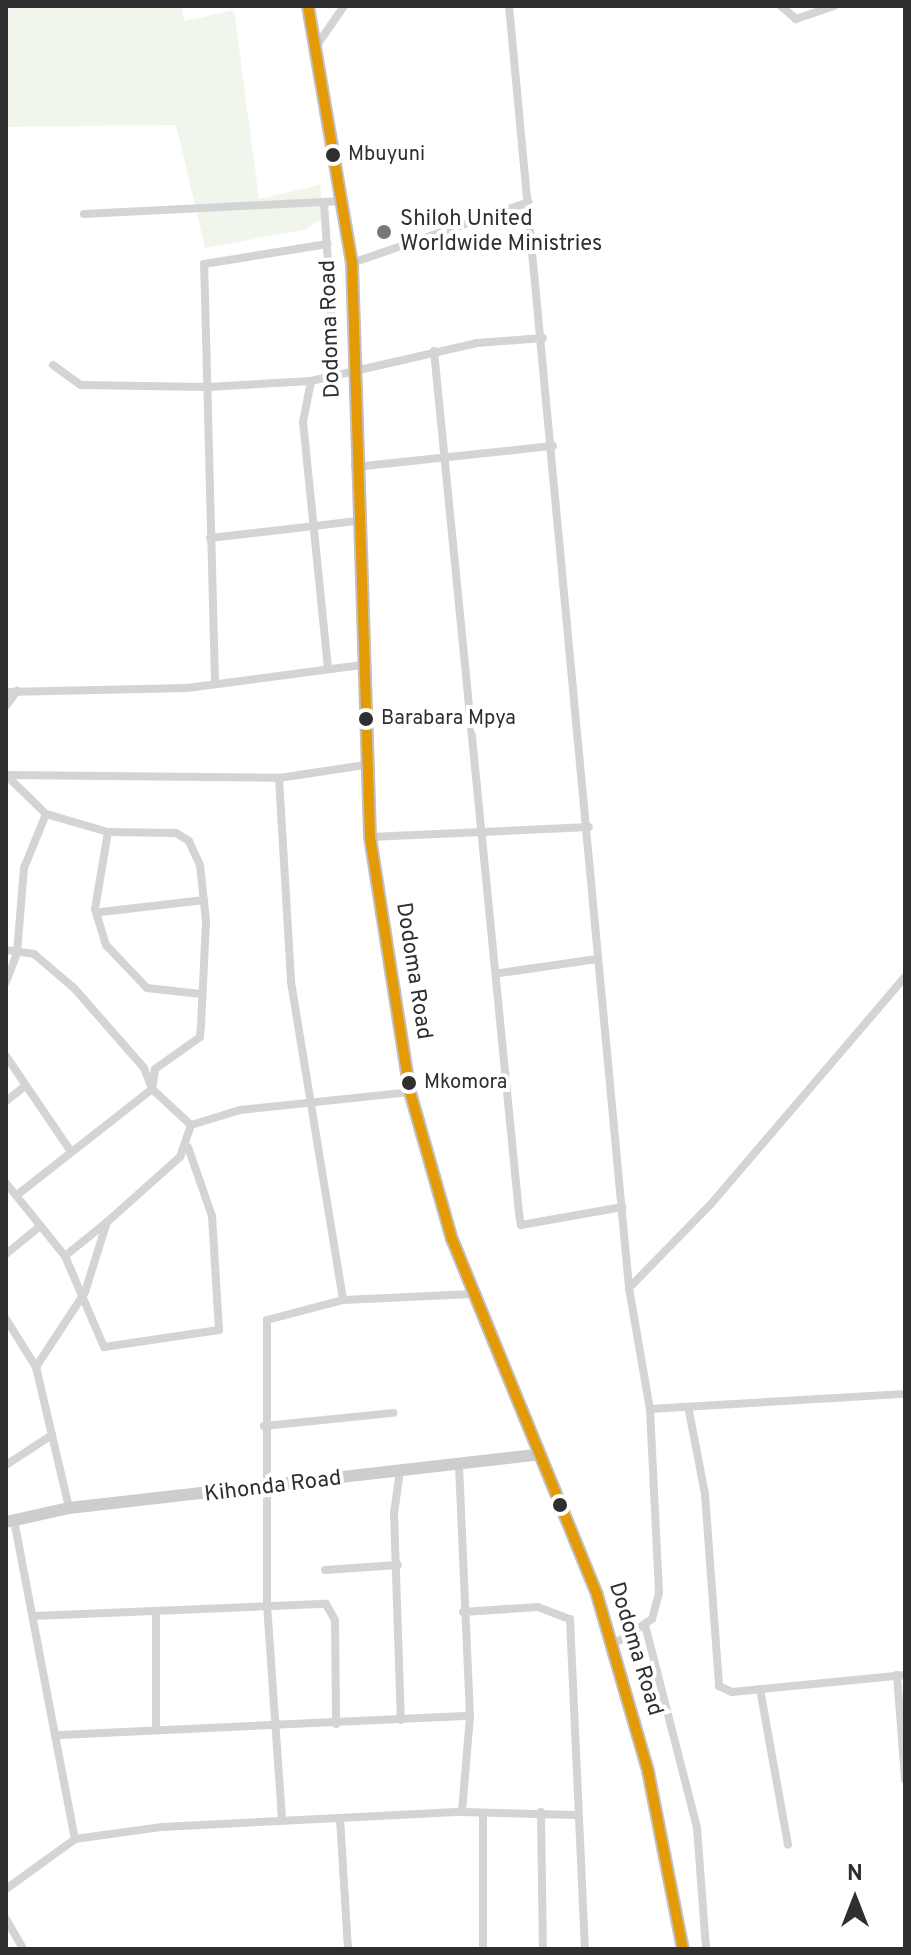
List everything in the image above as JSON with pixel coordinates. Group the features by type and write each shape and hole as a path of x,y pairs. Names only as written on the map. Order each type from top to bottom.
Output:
{"highway":[{"name":"Dodoma Road","path":"308,6 352,263 357,372 354,467 370,837 410,1092 473,1294 540,1454 610,1646 648,1771 683,1949"}],"street":[{"path":"317,45 344,6"},
{"path":"509,6 589,827 597,959 629,1288 650,1409 662,1579 645,1625 697,1828 706,1949"},
{"path":"781,6 796,19 834,6"},
{"path":"84,214 343,201"},
{"path":"324,202 335,374"},
{"path":"352,263 529,202"},
{"path":"215,680 206,261 327,244"},
{"path":"53,365 81,385 208,387 311,381 434,351 543,338"},
{"path":"434,351 482,833 500,973 521,1225 622,1207"},
{"path":"311,381 303,422 328,667"},
{"path":"354,467 446,462 553,446"},
{"path":"210,538 312,523 358,521"},
{"path":"6,692 187,688 215,680 361,665"},
{"path":"6,706 18,691"},
{"path":"6,774 279,778 365,765"},
{"path":"6,774 46,814 108,832 185,837 197,855 204,900 200,1037 155,1069 152,1089 70,1150 17,1195"},
{"path":"279,778 291,982 343,1300"},
{"path":"6,982 17,953 24,868 46,814"},
{"path":"370,837 589,827"},
{"path":"108,832 96,887 106,945 147,988 201,994"},
{"path":"101,912 204,900"},
{"path":"6,950 34,954 100,1013 152,1089 191,1125"},
{"path":"500,973 597,959"},
{"path":"629,1288 905,977"},
{"path":"6,1056 24,1087 70,1150"},
{"path":"6,1101 24,1087"},
{"path":"191,1125 312,1102 410,1092"},
{"path":"6,1183 65,1256 85,1292 104,1347 219,1330 210,1206 188,1147 191,1125"},
{"path":"65,1256 107,1222 188,1147"},
{"path":"36,1367 85,1292 107,1222"},
{"path":"6,1254 39,1227"},
{"path":"282,1819 271,1721 267,1607 270,1488 264,1426 267,1320 284,1309 343,1300 473,1294"},
{"path":"6,1319 36,1367 69,1508"},
{"path":"650,1409 689,1411 905,1394"},
{"path":"689,1411 713,1577 712,1676 732,1692 901,1675 905,1780"},
{"path":"264,1426 393,1413"},
{"path":"6,1465 52,1435"},
{"name":"Kihonda Road","path":"10,1521 69,1508 270,1488 540,1454"},
{"path":"459,1465 463,1612 470,1716 462,1812"},
{"path":"400,1471 394,1488 401,1720"},
{"path":"10,1521 60,1735 75,1839"},
{"path":"325,1570 398,1565"},
{"path":"34,1616 156,1613 319,1602 333,1611 336,1724"},
{"path":"463,1612 538,1607 570,1619 575,1815 585,1949"},
{"path":"156,1613 156,1728"},
{"path":"610,1646 645,1625"},
{"path":"760,1689 788,1844"},
{"path":"60,1735 271,1721 295,1729 470,1716"},
{"path":"6,1889 75,1839 282,1819 462,1812 575,1815"},
{"path":"541,1812 543,1949"},
{"path":"483,1813 483,1949"},
{"path":"340,1818 348,1949"},
{"path":"6,1919 23,1949"}],"shaded area":[{"path":"6,6 182,6 184,21 234,10 259,199 320,185 325,217 304,230 205,248 176,125 6,127"}],"transit line":[{"path":"308,6 352,263 370,837 410,1092 452,1239 597,1595 648,1771 683,1949"}],"place":[{"name":"Mbuyuni","path":"333,155"},
{"name":"Shiloh United Worldwide Ministries","path":"384,232"},
{"name":"Barabara Mpya","path":"366,719"},
{"name":"Mkomora","path":"409,1083"}]}
